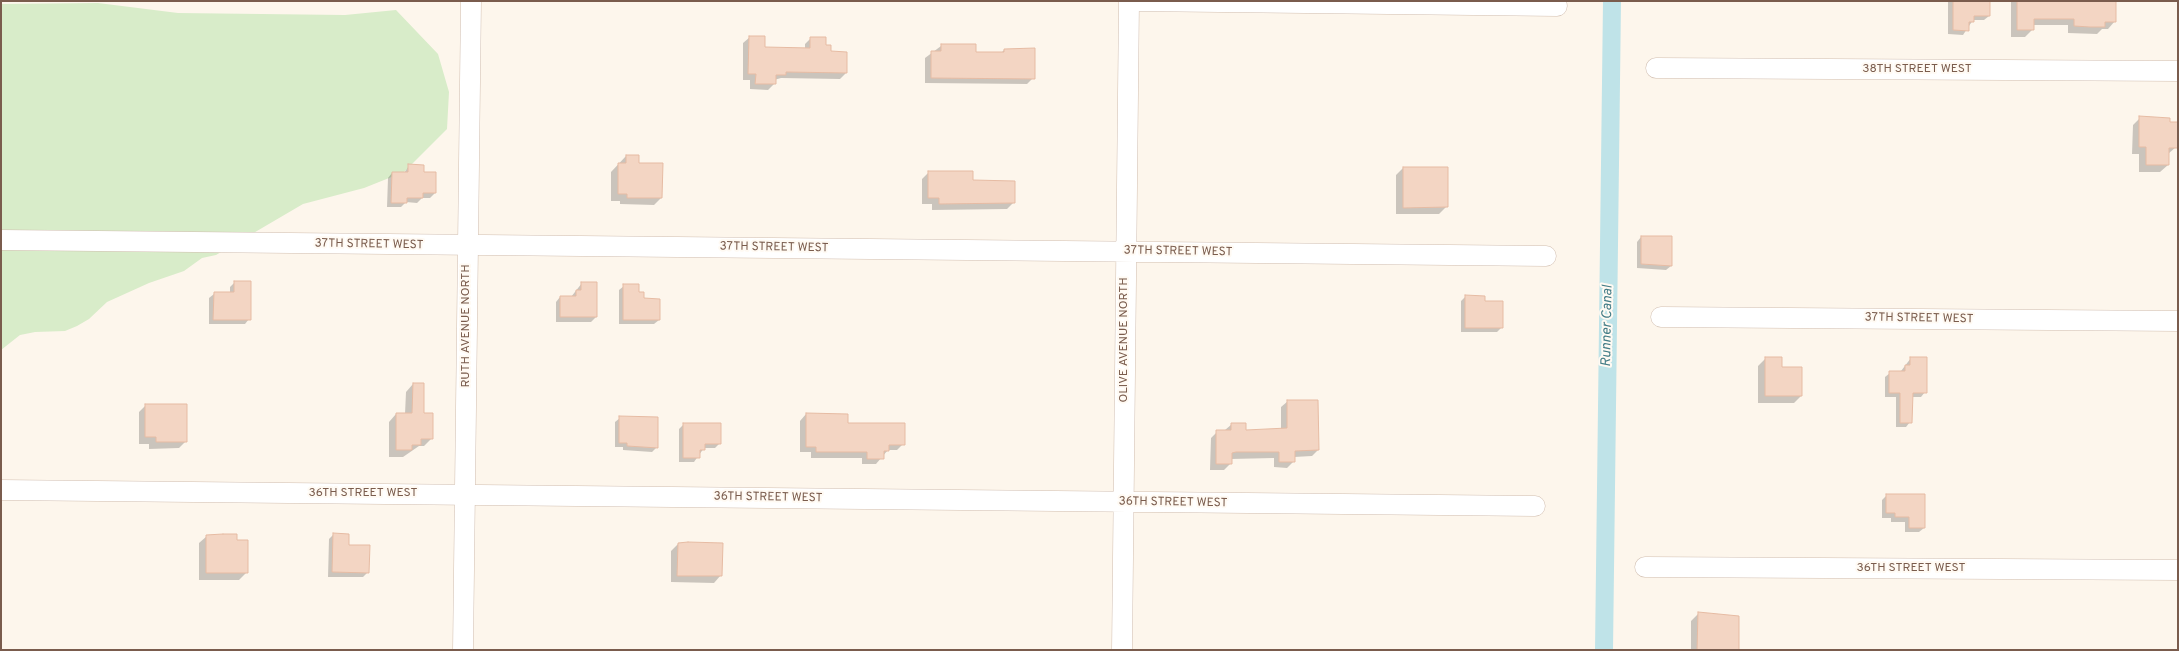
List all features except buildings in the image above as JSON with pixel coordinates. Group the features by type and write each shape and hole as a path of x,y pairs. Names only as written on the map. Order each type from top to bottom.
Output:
{"street":[{"name":"RUTH AVENUE NORTH","path":"463,650 471,1"},
{"name":"OLIVE AVENUE NORTH","path":"1122,650 1128,1"},
{"path":"1136,1 1557,6"},
{"name":"38TH STREET WEST","path":"1656,68 2178,72"},
{"name":"37TH STREET WEST","path":"1,240 1546,256"},
{"name":"37TH STREET WEST","path":"1661,317 2178,321"},
{"name":"36TH STREET WEST","path":"1,490 1535,506"},
{"name":"36TH STREET WEST","path":"1645,567 2178,570"}],"green space":[{"path":"98,3 178,13 345,15 396,10 438,54 449,92 447,129 404,172 364,188 303,204 216,255 202,258 184,271 149,283 107,302 89,319 77,326 65,331 35,332 20,335 1,350 1,4"}],"waterway":[{"name":"Runner Canal","path":"1604,650 1612,1"}]}
